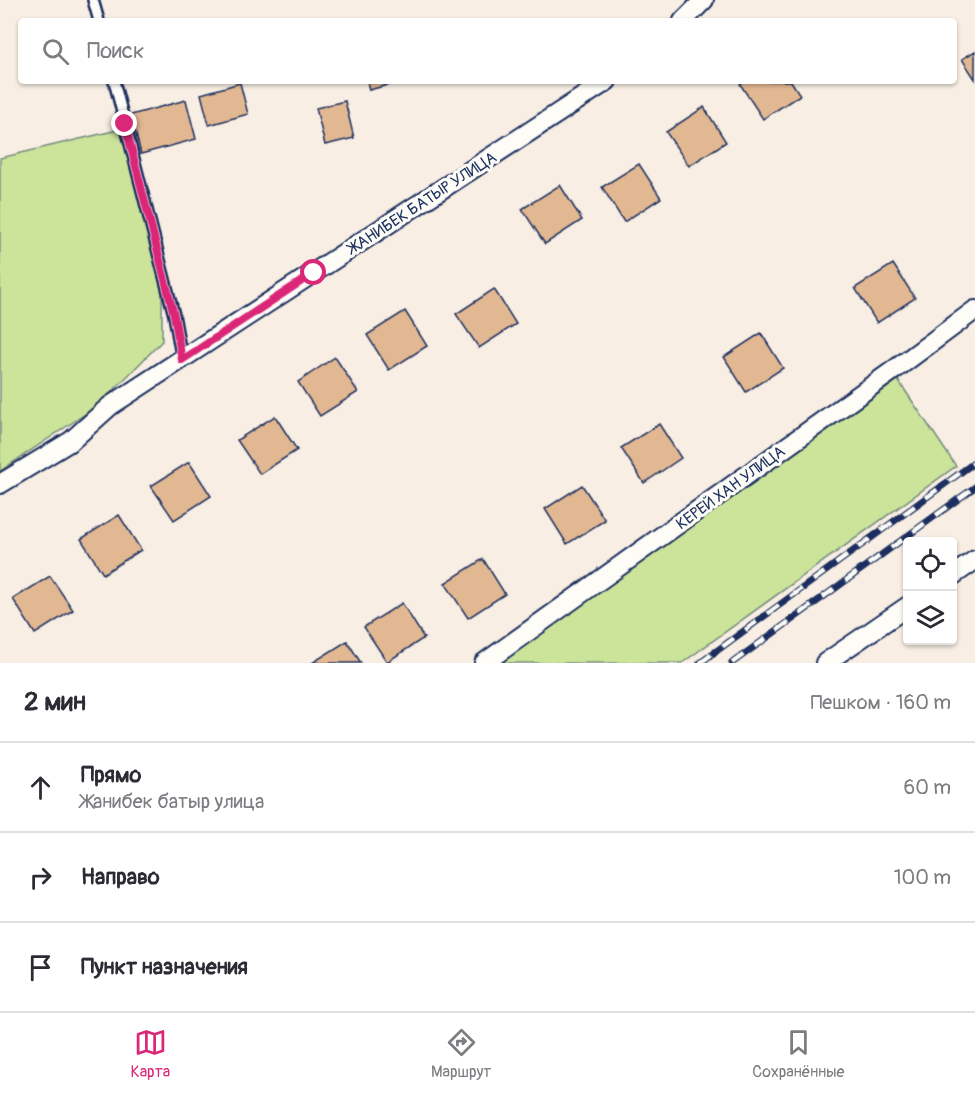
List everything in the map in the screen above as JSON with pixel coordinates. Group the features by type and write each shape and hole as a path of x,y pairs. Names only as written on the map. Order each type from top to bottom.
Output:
{"street":[{"path":"687,18 704,0"},
{"name":"ЖАНИБЕК БАТЫР УЛИЦА","path":"0,484 71,441 110,406 602,84"},
{"name":"КЕРЕЙ ХАН УЛИЦА","path":"484,663 975,310"},
{"path":"957,573 975,560"},
{"path":"825,663 903,609"}],"lane":[{"path":"93,0 98,18"},
{"path":"115,84 174,315 182,360"}],"green space":[{"path":"126,128 162,275 162,341 100,404 0,471 0,158"},
{"path":"898,380 956,466 682,663 493,663"}],"building":[{"path":"975,51 975,79 962,59"},
{"path":"240,84 248,114 209,125 201,94"},
{"path":"368,84 392,84 369,90"},
{"path":"740,84 793,84 800,95 763,119"},
{"path":"186,100 196,139 141,154 131,115"},
{"path":"345,101 354,138 325,145 316,108"},
{"path":"704,107 726,142 689,166 666,132"},
{"path":"639,164 661,198 624,222 602,187"},
{"path":"560,185 582,220 545,244 522,209"},
{"path":"893,264 915,298 877,323 855,288"},
{"path":"494,289 516,324 479,348 456,314"},
{"path":"405,311 427,346 389,370 367,335"},
{"path":"761,333 783,368 746,392 724,357"},
{"path":"335,357 358,392 320,416 298,382"},
{"path":"275,416 297,450 260,474 237,440"},
{"path":"659,424 681,458 644,483 621,448"},
{"path":"189,462 211,496 174,520 151,486"},
{"path":"582,485 605,520 567,544 545,509"},
{"path":"119,515 141,550 103,574 81,539"},
{"path":"483,559 505,594 468,618 445,583"},
{"path":"50,576 73,610 35,634 13,599"},
{"path":"402,603 424,638 387,662 364,627"},
{"path":"347,641 361,663 312,663"}],"railway":[{"path":"700,663 975,462"},
{"path":"732,663 975,487"}],"route":[{"path":"125,124 174,315 182,360 314,273"}]}
